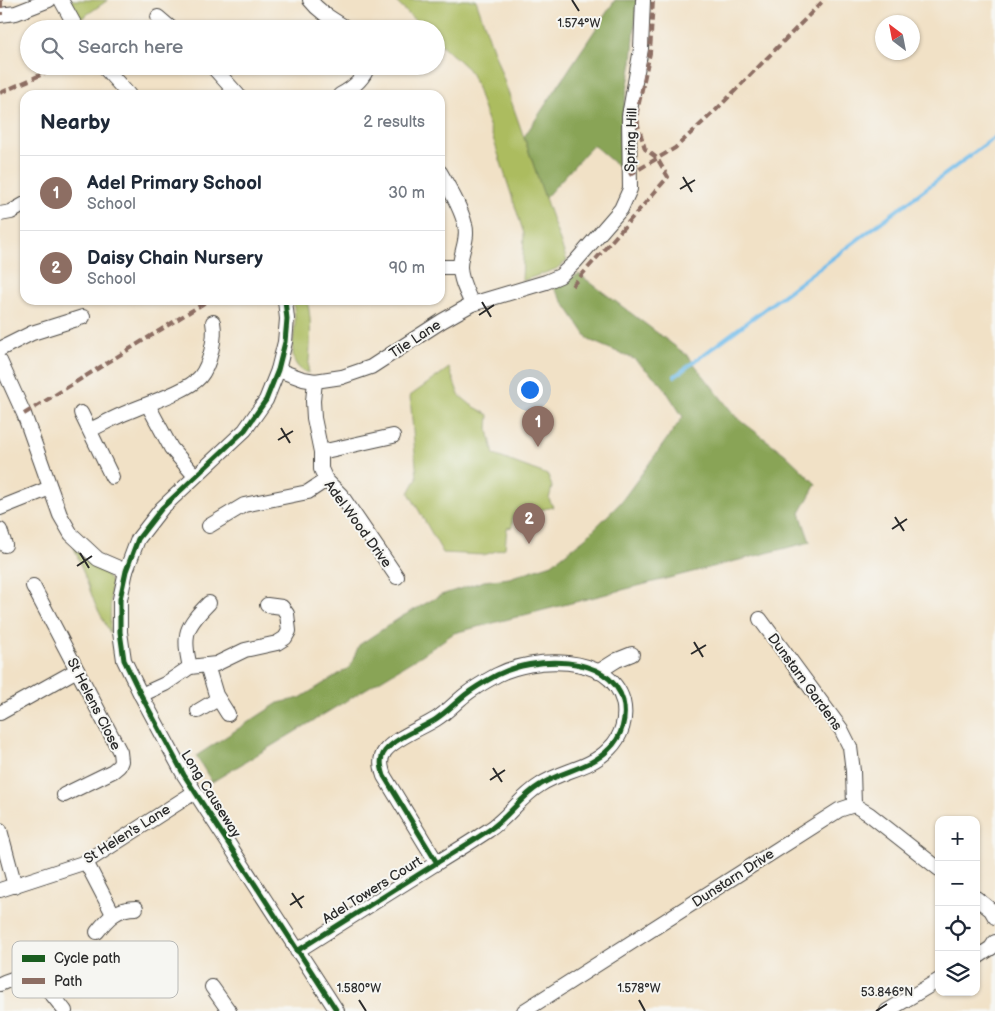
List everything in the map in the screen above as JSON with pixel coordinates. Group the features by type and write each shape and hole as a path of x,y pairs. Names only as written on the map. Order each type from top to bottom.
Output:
{"street":[{"path":"0,15 16,13 49,0"},
{"path":"61,0 72,20"},
{"path":"310,0 315,7 332,20"},
{"name":"Spring Hill","path":"575,262 620,209 630,189 629,116 641,49 643,0"},
{"path":"158,16 162,20"},
{"path":"110,75 121,90"},
{"path":"220,75 234,90"},
{"path":"347,90 359,82 365,75"},
{"path":"445,180 466,226 466,238 460,267 463,284 472,304"},
{"path":"0,214 11,212 20,207"},
{"name":"Tile Lane","path":"278,370 303,379 315,381 342,377 371,367 472,304 546,282 560,276 575,262"},
{"path":"445,267 460,267"},
{"name":"Long Causeway","path":"286,305 287,319 285,342 278,370 266,400 246,430 162,508 138,539 126,571 120,599 120,632 124,660 184,775 337,1011"},
{"path":"0,349 32,333 83,317"},
{"path":"90,430 148,405 200,377 206,368 215,338 214,322"},
{"path":"0,361 24,414 60,515 71,534 98,559 126,571"},
{"name":"Adel Wood Drive","path":"315,381 314,418 321,452 321,469 326,480 341,495 397,577"},
{"path":"148,405 171,448 195,476"},
{"path":"81,412 112,477"},
{"path":"321,452 393,436"},
{"path":"209,526 244,505 308,492 326,480"},
{"path":"0,508 50,488"},
{"path":"0,530 4,545"},
{"name":"St Helens Close","path":"33,586 116,744 122,761 113,772 64,796"},
{"path":"190,667 187,633 189,625 208,603"},
{"path":"141,695 165,684 190,667 225,660 245,650 277,643 285,638 289,631 287,614 282,607 267,605"},
{"name":"Dunstarn Gardens","path":"760,619 841,729 850,747 854,805"},
{"path":"437,863 384,776 381,761 384,752 390,746 436,719 474,688 499,674 528,664 556,662 578,664 598,672 617,660 632,654"},
{"path":"207,665 218,699 228,714"},
{"path":"0,713 77,670"},
{"name":"Adel Towers Court","path":"297,951 492,829 538,786 550,779 584,767 599,758 610,748 618,738 623,725 624,710 622,699 616,687 598,672"},
{"path":"198,711 218,699"},
{"name":"St Helen's Lane","path":"0,890 86,862 196,792"},
{"path":"854,805 869,814 935,866"},
{"name":"Dunstarn Drive","path":"524,1011 840,810 854,805"},
{"path":"0,830 15,886"},
{"path":"86,862 113,914"},
{"path":"980,901 991,910 995,917"},
{"path":"97,932 113,914 120,910 136,908"},
{"path":"980,956 992,948 995,942"},
{"path":"0,984 12,979"},
{"path":"887,1011 935,982"},
{"path":"212,986 229,1011"},
{"path":"55,998 65,1011"}],"green space":[{"path":"67,0 108,0 79,20"},
{"path":"394,0 476,0 567,261 556,269 522,281 524,234 475,82 468,69 445,48 445,20 415,20"},
{"path":"615,0 637,0 632,62 619,135 621,169 593,145 545,198 524,137"},
{"path":"579,274 688,356 736,417 785,454 816,484 800,513 810,542 454,633 422,655 212,782 196,756 278,703 300,698 350,667 359,645 401,617 441,595 484,581 509,578 552,564 584,539 621,502 683,417 661,383 634,359 589,340 553,287"},
{"path":"293,305 308,305 310,345 308,373 301,370 294,359"},
{"path":"449,368 459,395 471,405 489,415 488,430 494,455 548,475 552,487 549,499 553,507 513,516 512,527 507,528 505,548 484,555 443,553 409,493 417,478 410,396"},
{"path":"74,547 103,570 111,582 110,633 95,604"}],"waterway":[{"path":"675,376 995,137"}],"marked path":[{"path":"1,0 1,15"},
{"path":"572,286 668,177 657,158 645,149 638,125 637,112 650,53 653,0"},
{"path":"629,175 675,148 716,110 824,0"},
{"path":"0,93 41,75"},
{"path":"24,414 201,305"}],"cycle path":[{"path":"286,305 287,319 285,342 278,370 266,400 245,430 162,508 138,539 126,571 120,599 120,632 124,660 184,775 337,1011"},
{"path":"297,951 469,843 489,830 502,820 526,795 540,785 601,756 617,739 624,720 623,701 615,685 602,674 586,666 568,663 549,662 512,669 497,675 477,687 440,716 389,746 381,760 384,776 437,863"}],"place":[{"name":"Adel Primary School","path":"538,447"},
{"name":"Daisy Chain Nursery","path":"529,544"}]}
